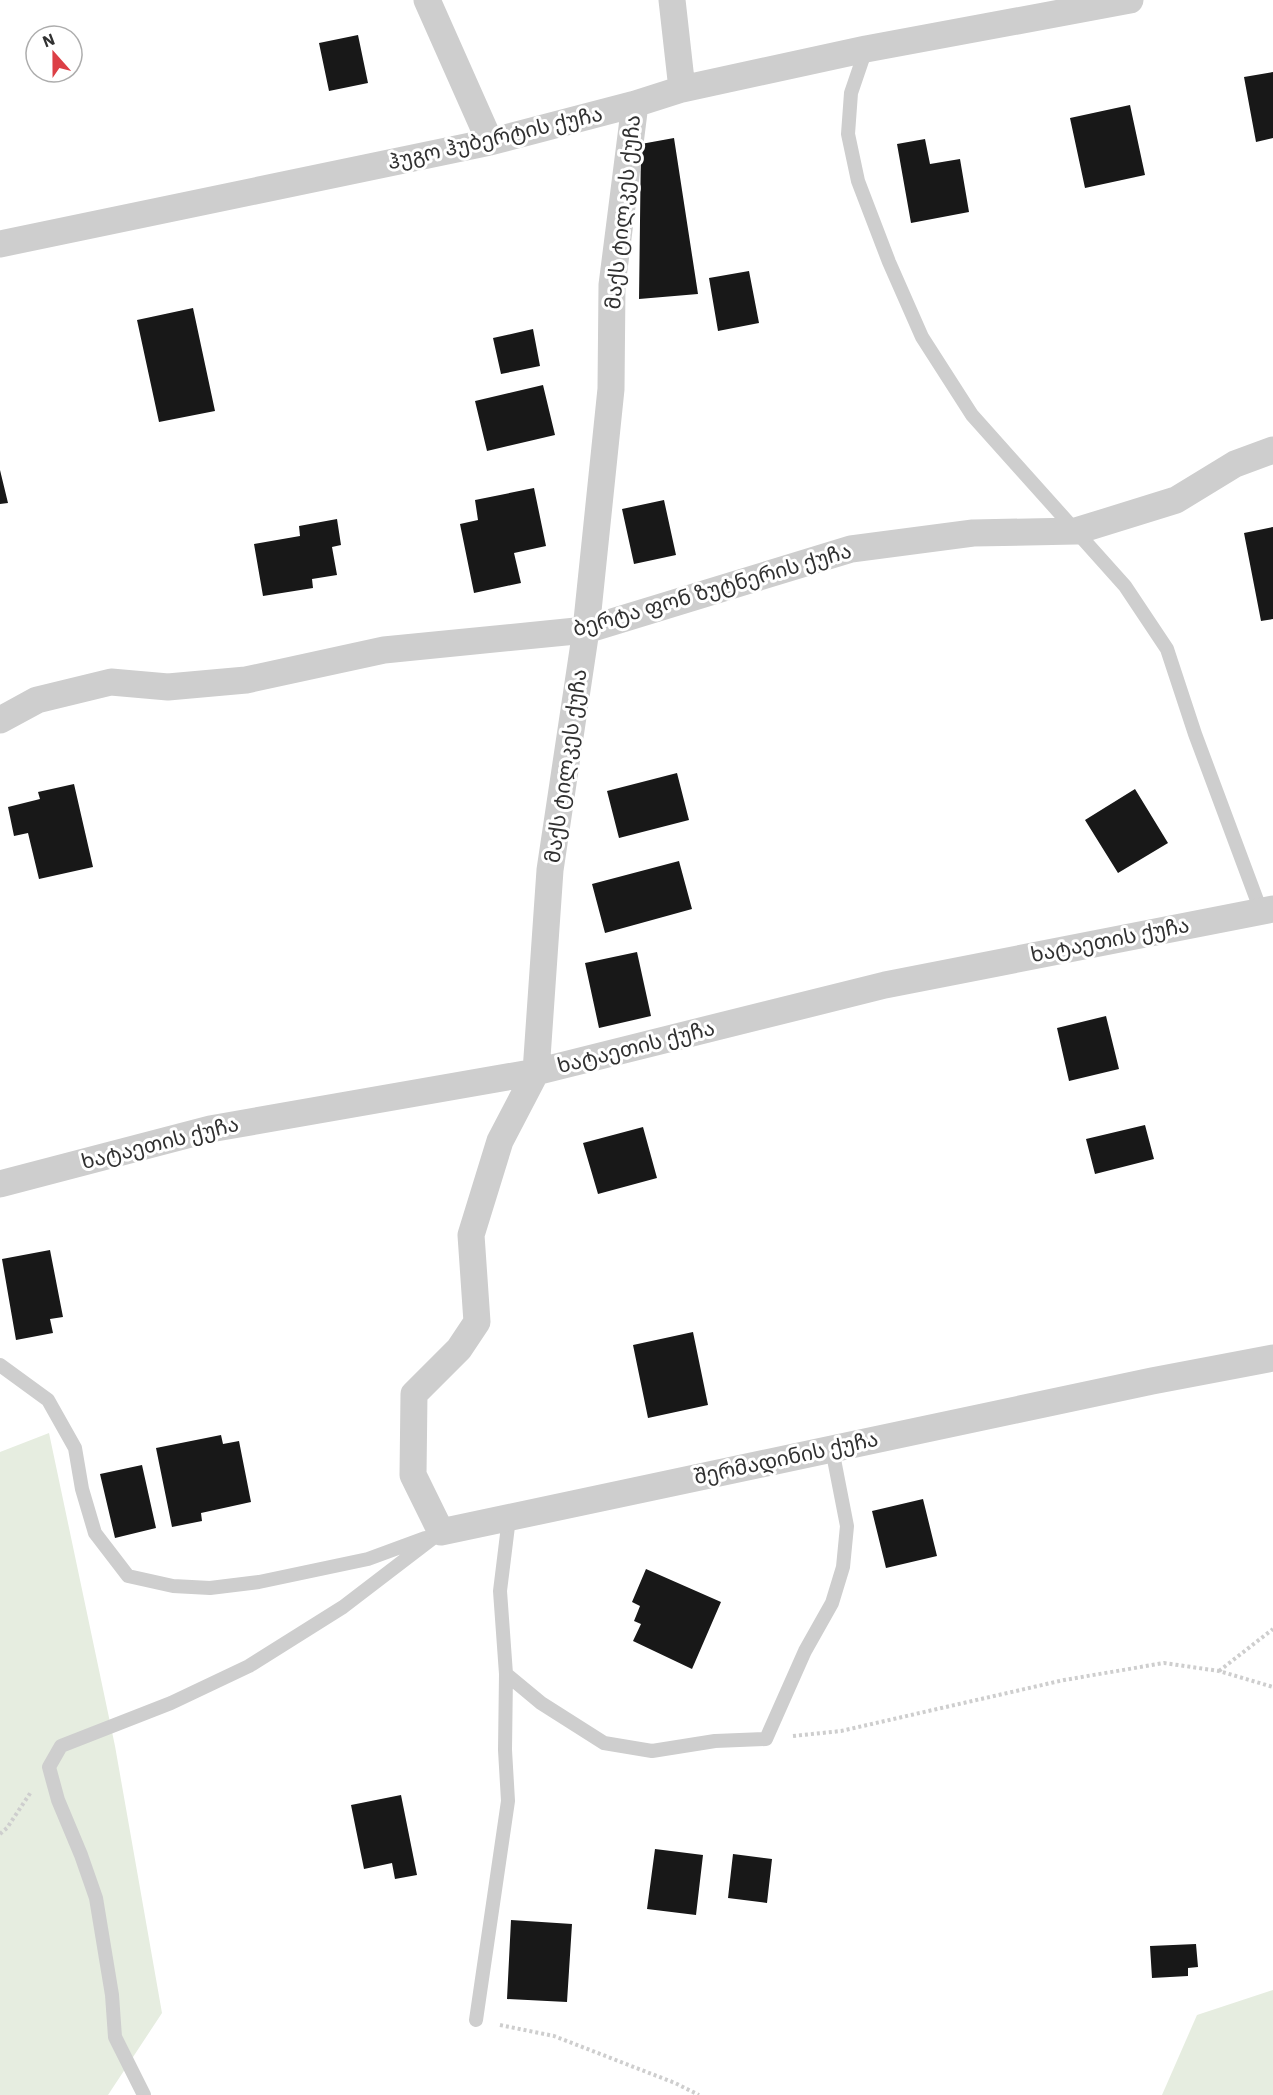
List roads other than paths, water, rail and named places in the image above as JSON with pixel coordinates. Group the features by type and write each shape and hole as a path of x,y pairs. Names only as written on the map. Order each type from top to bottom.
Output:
{"street":[{"path":"427,0 490,142"},
{"path":"672,0 682,89"},
{"name":"ჰუგო ჰუბერტის ქუჩა","path":"0,244 490,142 635,104 682,89 866,49 1130,0"},
{"name":"მაქს ტილკეს ქუჩა","path":"441,1532 413,1475 414,1394 459,1349 477,1322 471,1235 500,1141 536,1072 550,870 586,630 611,388 612,285 635,104"},
{"name":"ბერტა ფონ ზუტნერის ქუჩა","path":"0,720 37,700 111,682 168,687 246,680 384,650 586,630 851,549 973,533 1076,531 1176,500 1235,464 1273,450"},
{"name":"ხატაეთის ქუჩა","path":"0,1184 210,1129 536,1072 885,985 1267,910"},
{"name":"შერმადინის ქუჩა","path":"441,1532 1152,1381 1273,1358"}],"lane":[{"path":"866,49 851,93 848,134 858,181 888,261 922,337 972,415 1125,586 1167,649 1195,734 1267,910"},
{"path":"0,1365 48,1400 75,1448 82,1489 95,1533 128,1576 173,1586 210,1588 259,1582 368,1559 441,1532"},
{"path":"506,1674 541,1702 604,1743 652,1751 715,1742 766,1739 805,1651 832,1603 843,1567 847,1526 832,1449"},
{"path":"476,2020 508,1802 505,1750 506,1674 500,1591 509,1518"},
{"path":"144,2095 115,2037 112,1995 96,1898 58,1800 49,1767 61,1746 171,1703 249,1666 343,1607 441,1532"}]}
